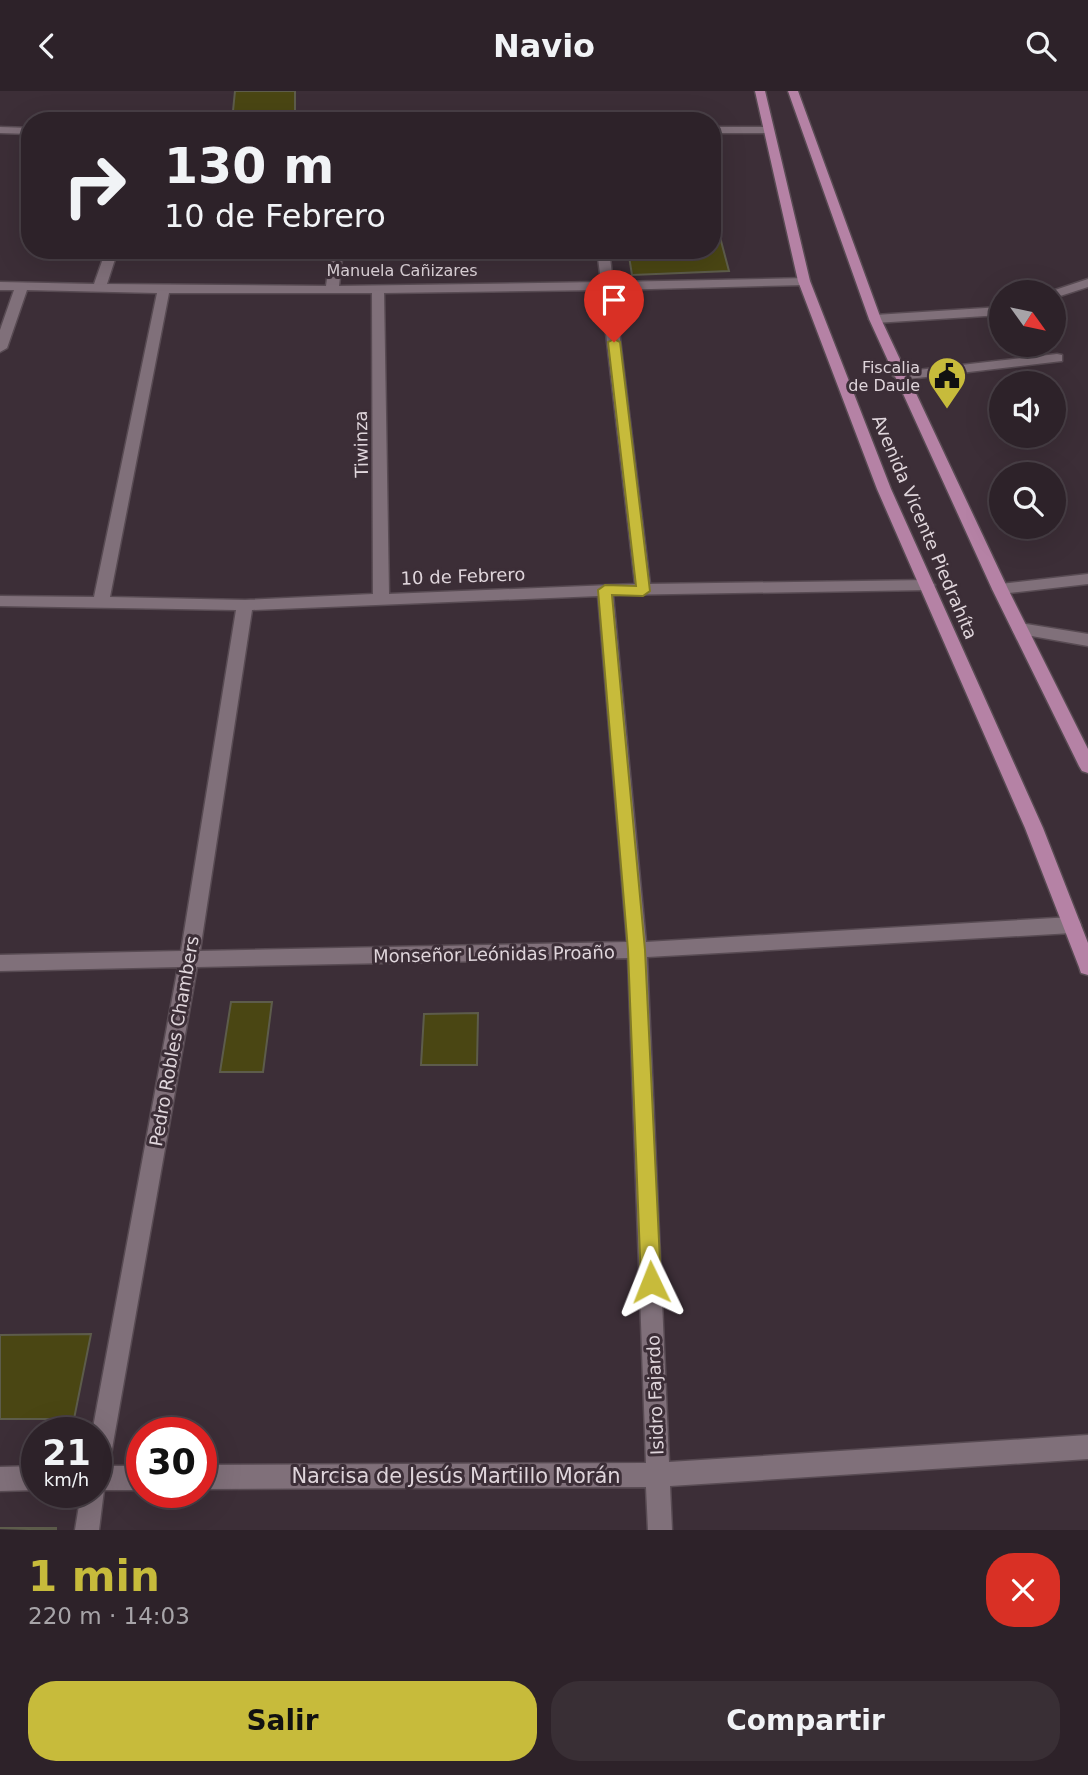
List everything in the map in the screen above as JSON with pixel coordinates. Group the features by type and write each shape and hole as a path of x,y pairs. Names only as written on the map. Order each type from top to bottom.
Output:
{"main road":[{"name":"Avenida Vicente Piedrahíta","path":"760,91 804,281 884,489 1034,828 1088,967"},
{"path":"793,91 875,319 1000,589 1088,766"}],"street":[{"path":"0,130 21,131"},
{"path":"721,130 768,130"},
{"path":"99,288 109,259"},
{"path":"332,288 336,259"},
{"path":"604,259 643,591"},
{"name":"Manuela Cañizares","path":"0,286 608,287 804,281"},
{"path":"1066,290 1088,283"},
{"path":"0,348 22,286"},
{"path":"101,602 163,288"},
{"name":"Tiwinza","path":"378,288 382,599"},
{"path":"875,319 989,312"},
{"path":"900,376 1057,358"},
{"path":"1000,589 1088,579"},
{"name":"10 de Febrero","path":"0,601 245,605 605,590 927,585"},
{"name":"Isidro Fajardo","path":"605,590 637,950 660,1530"},
{"name":"Pedro Robles Chambers","path":"107,1417 189,961 245,605"},
{"path":"1020,629 1088,640"},
{"name":"Monseñor Leónidas Proaño","path":"0,963 637,950 1072,925"},
{"name":"Narcisa de Jesús Martillo Morán","path":"217,1477 659,1475 1088,1447"},
{"path":"0,1479 21,1478"},
{"path":"87,1530 91,1508"}],"building":[{"path":"235,91 295,91 295,112 233,112"},
{"path":"721,241 729,271 632,275 629,259 721,259"},
{"path":"231,1002 272,1002 263,1072 220,1072"},
{"path":"478,1013 477,1065 421,1065 424,1014"},
{"path":"91,1334 74,1417 0,1419 0,1335"},
{"path":"0,1528 56,1528 56,1530"}],"place":[{"name":"Fiscalia de Daule","path":"947,410"}],"route":[{"path":"614,342 643,591 605,590 637,950 651,1282"}]}
